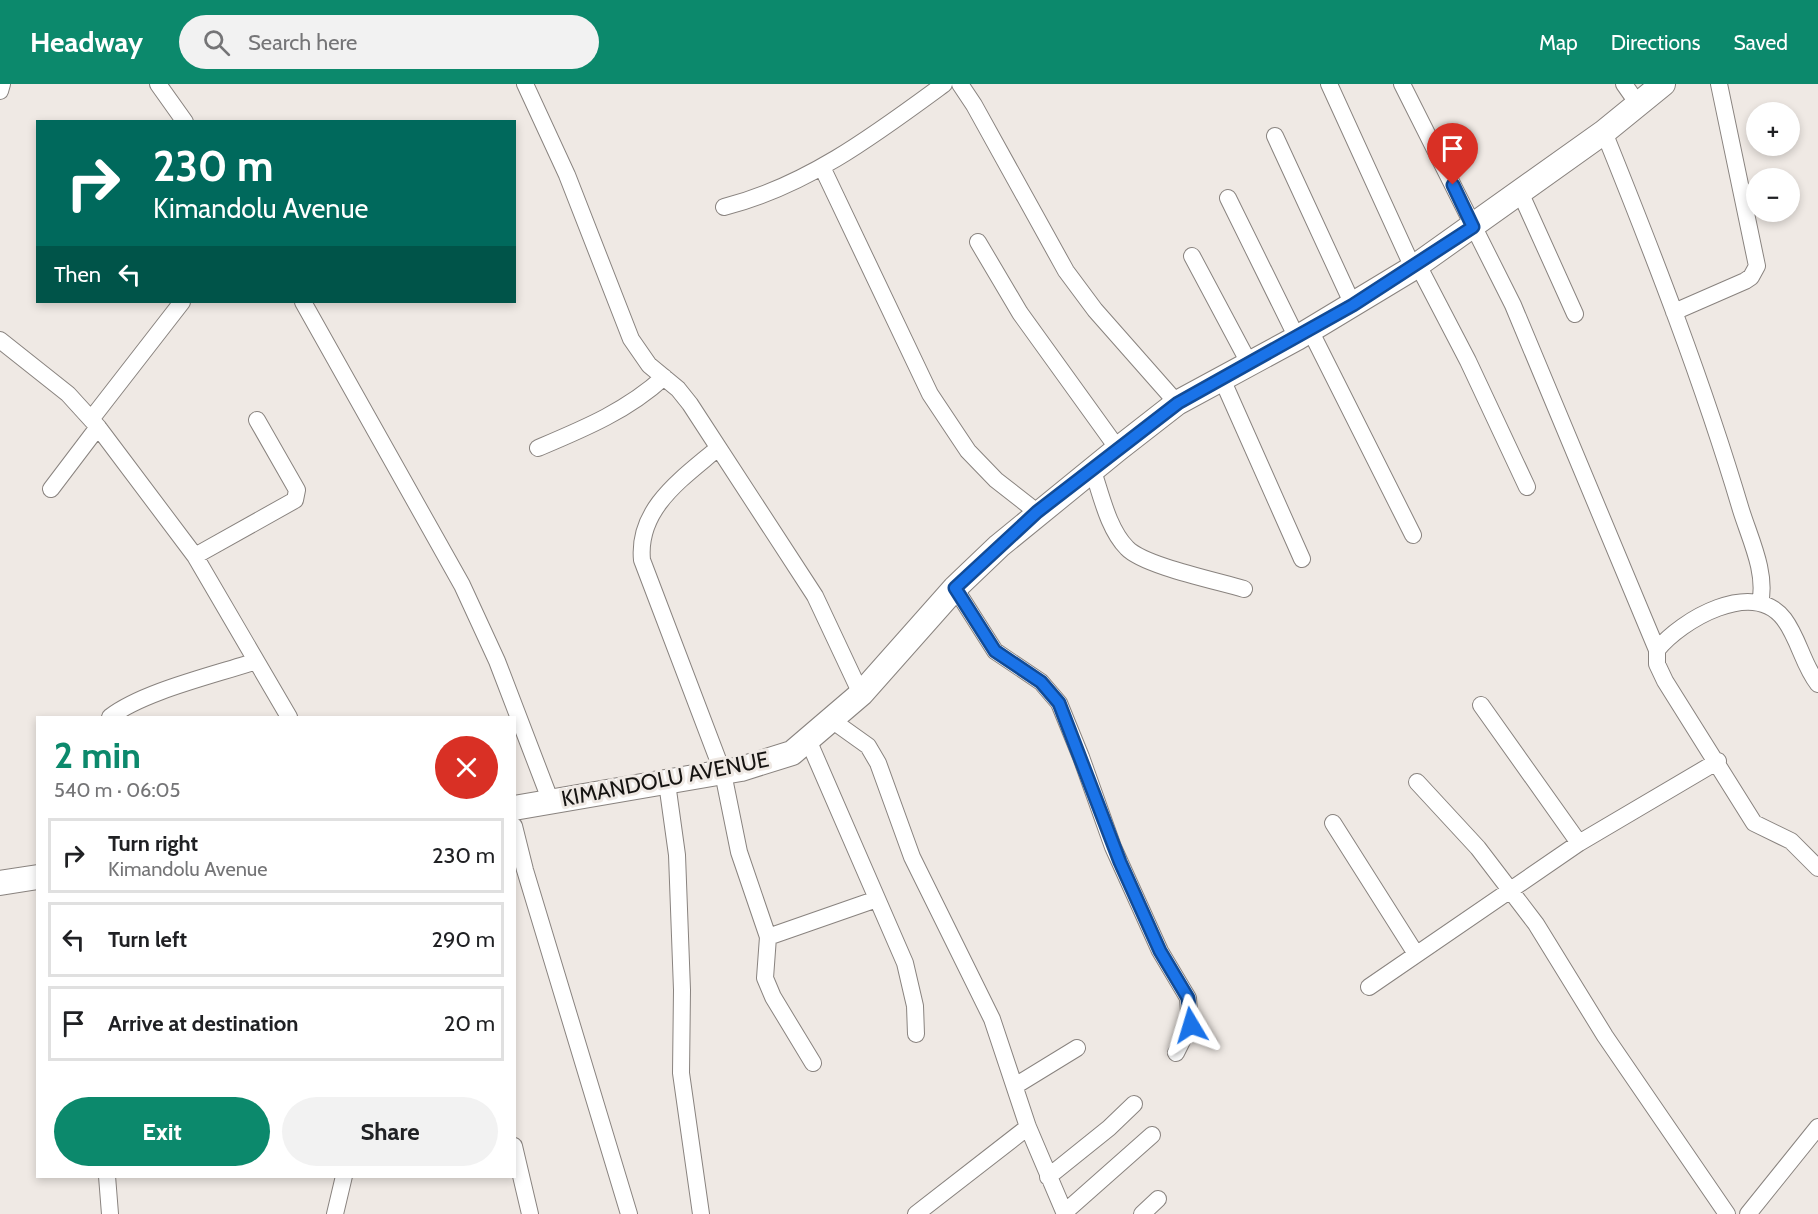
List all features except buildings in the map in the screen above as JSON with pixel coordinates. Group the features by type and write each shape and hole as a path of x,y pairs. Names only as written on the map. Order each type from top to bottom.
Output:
{"street":[{"path":"0,91 2,84"},
{"path":"158,84 184,120"},
{"path":"525,84 563,166 631,339 649,365 690,404 815,596 861,694"},
{"path":"724,207 754,199 822,167 944,84"},
{"path":"960,84 1071,278 1095,310 1178,403"},
{"path":"1329,84 1416,267 1468,361 1527,487"},
{"path":"1402,84 1513,305 1657,650 1657,664 1665,681 1718,761 1754,823 1791,841 1818,868"},
{"path":"1624,84 1638,104"},
{"name":"KIMANDOLU AVENUE","path":"516,808 723,773 792,753 809,741 861,694 955,588 1037,512 1118,448 1178,403 1304,334 1416,267 1604,132 1663,84"},
{"path":"1674,312 1745,281 1751,277 1757,266 1719,84"},
{"path":"1604,132 1674,312 1734,488 1760,571 1763,590 1760,603"},
{"path":"1275,136 1353,305"},
{"path":"822,167 930,394 968,451 996,480 1037,512"},
{"path":"1520,192 1575,314"},
{"path":"1228,198 1413,535"},
{"path":"978,242 1020,313 1118,448"},
{"path":"1192,256 1249,363"},
{"path":"51,489 95,422 181,303"},
{"path":"304,303 462,585 497,661 551,802"},
{"path":"0,340 68,394 95,422 195,556 288,716"},
{"path":"538,448 622,410 644,396 664,377"},
{"path":"1222,379 1302,559"},
{"path":"195,556 288,507 295,500 297,490 258,420"},
{"path":"718,448 675,484 657,505 647,521 641,547 646,572 723,773 739,852 768,937 765,978 768,987 813,1063"},
{"path":"1092,468 1105,506 1129,550 1175,569 1244,589"},
{"path":"955,588 995,651 1041,682 1059,703 1081,757 1100,816 1129,883 1160,951 1188,998 1191,1025 1176,1053"},
{"path":"1657,650 1674,632 1705,613 1742,601 1760,603 1782,616 1818,684"},
{"path":"111,716 123,708 158,694 256,661"},
{"path":"1481,705 1579,843"},
{"path":"833,720 873,753 912,857 992,1019 1028,1127 1065,1213 1152,1135"},
{"path":"809,741 905,963 915,1006 916,1034"},
{"path":"1369,987 1511,892 1579,843 1718,761"},
{"path":"1417,782 1478,848 1536,924 1605,1036 1727,1214"},
{"path":"667,783 677,855 682,990 681,1073 701,1214"},
{"path":"1333,823 1416,954"},
{"path":"516,834 629,1214"},
{"path":"0,883 36,877"},
{"path":"768,937 878,899"},
{"path":"1015,1086 1077,1048"},
{"path":"1048,1177 1109,1128 1134,1104"},
{"path":"916,1214 1028,1127"},
{"path":"1748,1214 1818,1127"},
{"path":"516,1154 530,1214"},
{"path":"107,1178 110,1214"},
{"path":"334,1214 343,1178"},
{"path":"1142,1214 1158,1199"}],"route":[{"path":"1191,1025 1188,998 1160,951 1120,862 1100,816 1081,757 1059,703 1041,682 995,651 955,588 1037,512 1178,403 1353,305 1473,227 1453,185"}]}
